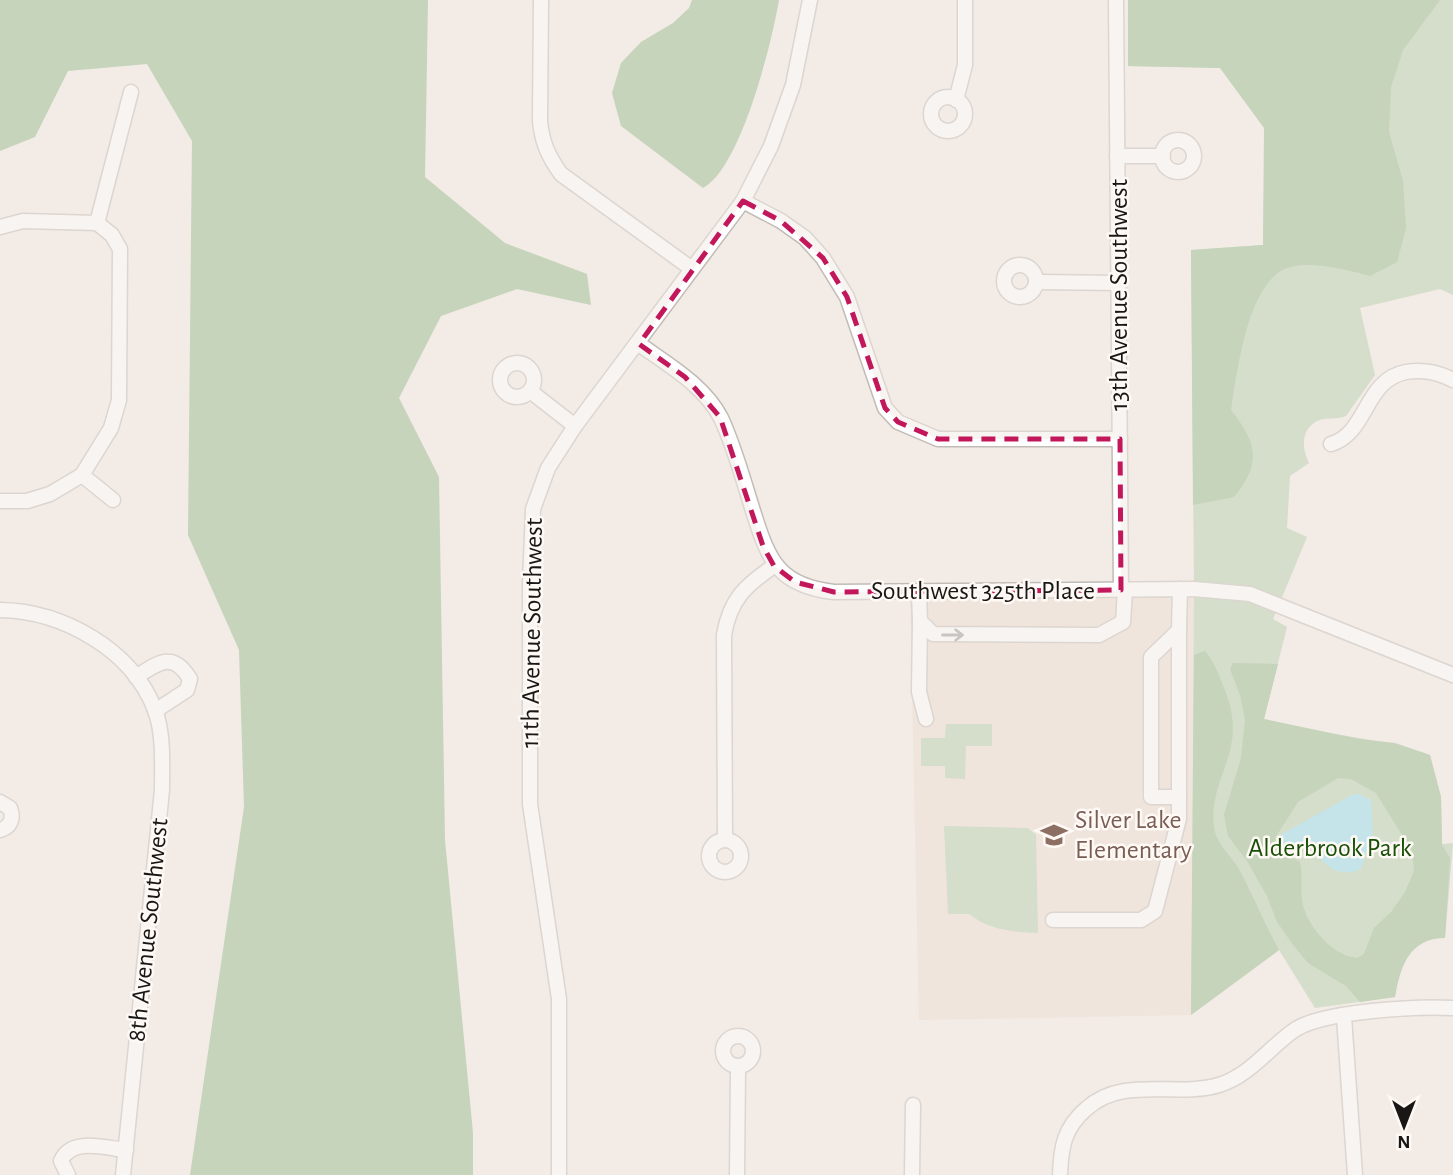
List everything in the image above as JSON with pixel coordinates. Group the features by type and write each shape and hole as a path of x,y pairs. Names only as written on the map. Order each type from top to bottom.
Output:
{"street":[{"path":"541,0 542,140 561,174 692,269"},
{"name":"11th Avenue Southwest","path":"559,1175 559,999 530,804 530,526 533,509 548,468 575,426 639,344 743,201 771,146 793,85 810,0"},
{"path":"956,100 965,65 965,0"},
{"name":"13th Avenue Southwest","path":"920,621 927,630 939,635 1099,635 1110,632 1123,622 1116,0"},
{"path":"97,223 131,92"},
{"path":"1117,156 1163,156"},
{"path":"743,201 781,220 823,258 847,297 885,408 898,422 938,439 1120,439"},
{"path":"0,227 23,221 97,223 112,235 120,249 119,400 111,428 82,475 27,501 0,501"},
{"path":"1036,282 1120,283"},
{"path":"639,344 685,377 720,416 763,546 774,566 744,586 733,600 727,616 724,635 724,840"},
{"path":"1331,444 1343,440 1352,430 1377,387 1391,377 1421,370 1453,380"},
{"path":"530,391 575,426"},
{"path":"82,475 113,500"},
{"name":"Southwest 325th Place","path":"774,566 795,582 812,589 919,592 1180,589 1250,594 1453,675"},
{"path":"1053,920 1140,920 1151,915 1179,819 1180,589"},
{"path":"919,592 919,692 926,719"},
{"name":"8th Avenue Southwest","path":"0,610 45,616 86,632 136,677 155,711 162,755 162,790 123,1175"},
{"path":"1179,630 1151,657 1151,797 1179,797"},
{"path":"136,677 157,664 171,661 182,666 190,679 187,690 155,711"},
{"path":"0,802 10,808 12,817 8,826 0,830"},
{"path":"1060,1175 1066,1132 1091,1104 1117,1091 1219,1085 1255,1065 1296,1029 1318,1019 1453,1008"},
{"path":"1344,1017 1355,1175"},
{"path":"737,1175 738,1067"},
{"path":"912,1175 913,1105"},
{"path":"68,1175 61,1161 67,1150 74,1147 126,1150"}],"highlighted area":[{"path":"743,201 781,221 823,258 847,297 885,408 898,422 938,439 1120,439 1121,590 834,592 795,582 774,566 763,546 720,417 685,377 639,344"}],"shaded area":[{"name":"Silver Lake Elementary","path":"1194,589 1191,1015 919,1020 910,592"}],"green space":[{"path":"0,0 428,0 425,177 505,243 587,274 591,305 517,289 441,316 399,398 439,477 445,840 473,1133 473,1175 190,1175 244,807 239,650 188,535 192,141 147,64 68,71 35,137 0,151"},
{"path":"692,0 779,0 762,73 742,131 717,176 703,188 621,126 612,93 621,63 641,42 673,23 689,8"},
{"name":"Alderbrook Park","path":"1128,0 1453,0 1453,295 1440,289 1360,308 1375,375 1346,416 1320,420 1311,425 1304,440 1309,463 1290,476 1287,528 1307,537 1273,619 1287,627 1264,719 1430,755 1441,797 1442,844 1453,843 1445,938 1423,943 1408,956 1395,997 1315,1008 1279,950 1191,1015 1194,589 1191,250 1263,245 1265,128 1220,68 1128,66"},
{"path":"1128,0 1440,0 1403,50 1391,87 1389,132 1403,181 1406,228 1397,262 1370,276 1341,269 1299,265 1275,275 1263,289 1247,329 1231,410 1251,443 1253,453 1249,474 1234,497 1193,505 1191,250 1263,245 1264,128 1220,68 1128,66"},
{"path":"1205,651 1224,688 1231,710 1233,730 1231,747 1216,793 1214,828 1221,845 1239,869 1279,950 1191,1015 1194,655"},
{"path":"1233,663 1278,664 1264,719 1359,739 1395,743 1430,755 1441,797 1442,845 1450,858 1445,938 1423,943 1408,956 1395,997 1360,1002 1346,986 1308,963 1277,922 1267,896 1247,861 1228,836 1224,815 1241,758 1245,720 1240,695 1230,669","holes":["1338,778 1351,779 1376,793 1412,851 1414,871 1405,892 1391,912 1374,928 1364,954 1357,958 1338,952 1315,929 1304,910 1300,862 1280,850 1275,843 1275,838 1298,802"]},
{"path":"946,724 992,724 992,746 966,746 965,779 945,778 945,766 921,766 921,738 945,738"},
{"path":"944,826 1028,828 1036,835 1038,933 993,927 969,914 948,914"}],"water":[{"path":"1359,794 1371,800 1373,832 1361,869 1353,872 1339,871 1327,865 1311,848 1301,845 1289,849 1279,843 1278,838 1282,834 1352,795"}],"place":[{"name":"Silver Lake Elementary","path":"1054,835"}]}
